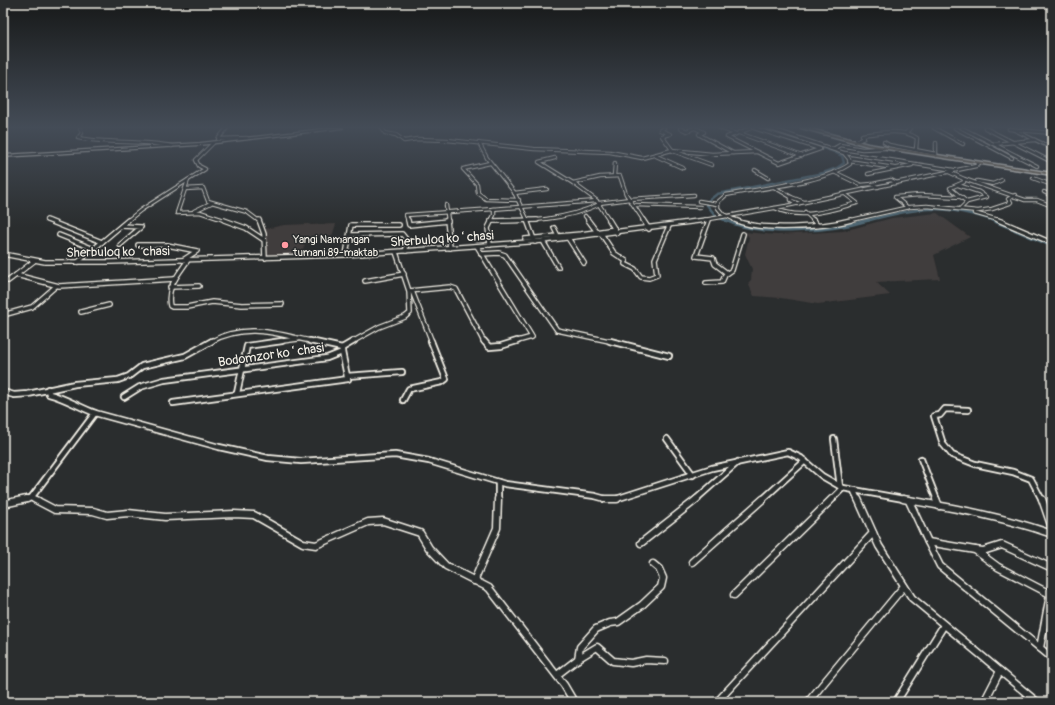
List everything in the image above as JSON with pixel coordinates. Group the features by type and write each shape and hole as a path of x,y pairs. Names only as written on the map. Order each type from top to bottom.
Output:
{"main road":[{"path":"966,161 1052,174"}],"street":[{"path":"78,262 143,209 205,169 199,166 196,161"},
{"path":"488,161 504,177 522,206 534,240"},
{"path":"543,161 539,162 573,183 599,203 617,233"},
{"path":"667,161 683,168"},
{"path":"701,161 712,165"},
{"path":"774,161 778,163 786,161"},
{"path":"700,202 715,204 726,195 834,172 848,166 849,161 896,168"},
{"path":"896,161 957,170"},
{"path":"1027,161 1037,166"},
{"path":"614,176 615,163"},
{"path":"834,172 861,185 890,180 897,183 978,165 979,163"},
{"path":"490,164 463,169 477,184 478,193 486,199 518,200"},
{"path":"868,174 916,164"},
{"path":"755,170 768,178"},
{"path":"948,172 962,179 1015,195 1025,200 1037,200 1052,206"},
{"path":"573,183 599,177 620,176 624,190 649,229"},
{"path":"1033,178 1052,185"},
{"path":"962,179 993,184 1002,180"},
{"path":"962,179 964,182 950,188 967,202"},
{"path":"188,180 177,212 200,212 246,228 264,240"},
{"name":"Sherbuloq koʻchasi","path":"3,254 34,260 78,262 188,260 346,255 490,245 534,240 543,241 649,229 711,220 798,204 897,183"},
{"path":"872,184 878,187"},
{"path":"958,185 979,192 986,197 967,202 960,209"},
{"path":"773,186 791,197 804,202"},
{"path":"185,189 203,188 206,199 212,203 254,216 261,224 265,258"},
{"path":"514,193 547,189"},
{"path":"1044,192 1052,196"},
{"path":"775,208 781,213 795,213 823,211 857,203 845,194"},
{"path":"448,221 409,225 406,216 522,206 599,203 630,199 694,195"},
{"path":"907,207 895,197 920,195 962,197"},
{"path":"967,211 978,211 1004,205 1011,202 1008,199 1015,195"},
{"path":"791,197 791,200 798,204"},
{"path":"654,198 659,206"},
{"path":"192,212 212,203"},
{"path":"491,221 527,222 543,220 580,213 599,203"},
{"path":"715,204 718,210 736,222 760,226 839,223 907,207 934,206 960,209 1007,223 1052,243"},
{"path":"446,205 450,248"},
{"path":"634,205 700,207"},
{"path":"786,206 795,213"},
{"path":"490,245 488,228 494,211 492,209"},
{"path":"805,212 817,225"},
{"path":"585,216 614,253 626,261 625,264 636,268 641,277 645,278 653,277 657,274 655,259 669,226"},
{"path":"46,220 102,242"},
{"path":"711,220 696,256 713,258 715,264 727,273"},
{"path":"346,255 351,235 351,225 398,225"},
{"path":"120,245 141,227 122,226"},
{"path":"554,228 558,236"},
{"path":"525,239 534,240 615,228"},
{"path":"351,235 402,234 405,236 406,251"},
{"path":"706,283 722,282 727,273 732,270 743,234"},
{"path":"59,235 94,249"},
{"path":"568,238 584,263"},
{"path":"543,241 558,267"},
{"path":"138,245 167,245 196,251 183,260"},
{"path":"411,291 450,287 456,289 485,344 489,347 501,346 530,338 532,335 477,246"},
{"path":"396,252 446,379 442,382 409,389 403,400"},
{"path":"481,254 502,253 505,255 557,330 581,334 669,356"},
{"path":"3,281 16,275 34,260"},
{"path":"188,260 170,286 168,298 170,306 172,307 188,307 215,302 242,305 282,304"},
{"path":"365,281 404,274"},
{"path":"16,275 56,286 176,279"},
{"path":"3,315 32,307 56,286"},
{"path":"170,286 199,286"},
{"name":"Bodomzor koʻchasi","path":"124,397 140,387 164,380 327,358 379,327 409,315 411,291"},
{"path":"81,312 109,305"},
{"path":"3,392 18,395 75,384 121,379 142,366 185,356 215,338 230,332 258,330 303,339 342,350 348,379 237,393 173,403"},
{"path":"237,393 247,346 303,339"},
{"path":"347,376 402,372"},
{"path":"48,389 49,394 61,397 76,406 95,413 219,447 268,458 301,461 395,455 429,461 498,482 595,496 610,500 665,485 712,468 786,452 794,454 805,461 822,476 842,488 993,516 1052,534"},
{"path":"968,410 945,409 940,416 934,416 942,444 958,459 1013,472 1031,478 1043,501 1052,528"},
{"path":"31,498 95,413"},
{"path":"667,439 693,475"},
{"path":"834,439 842,488"},
{"path":"921,459 939,506"},
{"path":"692,562 805,461"},
{"path":"641,543 693,502 738,462"},
{"path":"474,581 497,528 498,482"},
{"path":"734,596 842,488"},
{"path":"854,491 879,546 912,598 1037,702"},
{"path":"3,504 31,498 39,500 55,510 93,511 107,515 128,514 165,517 234,514 254,515 303,543 316,545 368,522 383,521 420,533 429,548 446,566 488,588 557,675 574,702"},
{"path":"909,501 940,566 1052,658"},
{"path":"717,702 873,534"},
{"path":"928,542 983,551 998,545 1002,545 1052,568"},
{"path":"975,550 998,567 1050,594"},
{"path":"578,659 580,647 596,629 610,623 618,622 642,605 661,587 663,578 659,569 653,564"},
{"path":"1040,648 1052,584"},
{"path":"808,702 904,586"},
{"path":"896,702 944,625"},
{"path":"557,675 597,647 613,662 631,663 646,660 665,661"},
{"path":"984,702 1000,671"}],"shaded area":[{"path":"937,213 970,237 934,255 940,279 876,282 890,295 818,304 781,298 754,296 748,283 751,280 752,269 745,254 749,237 744,232 777,235 843,231 892,218"},
{"name":"Yangi Namangan tumani 89-maktab","path":"336,224 332,236 307,237 302,253 266,255 265,229 284,225"}],"waterway":[{"path":"727,221 716,216 707,205 708,201 717,194 823,173 837,168 844,163 843,161"},
{"path":"866,221 916,210 930,209 960,211 992,220"},
{"path":"725,220 740,226 776,231 816,230 869,220"},
{"path":"992,220 1052,246"}],"place":[{"name":"Yangi Namangan tumani 89-maktab","path":"285,245"}]}
